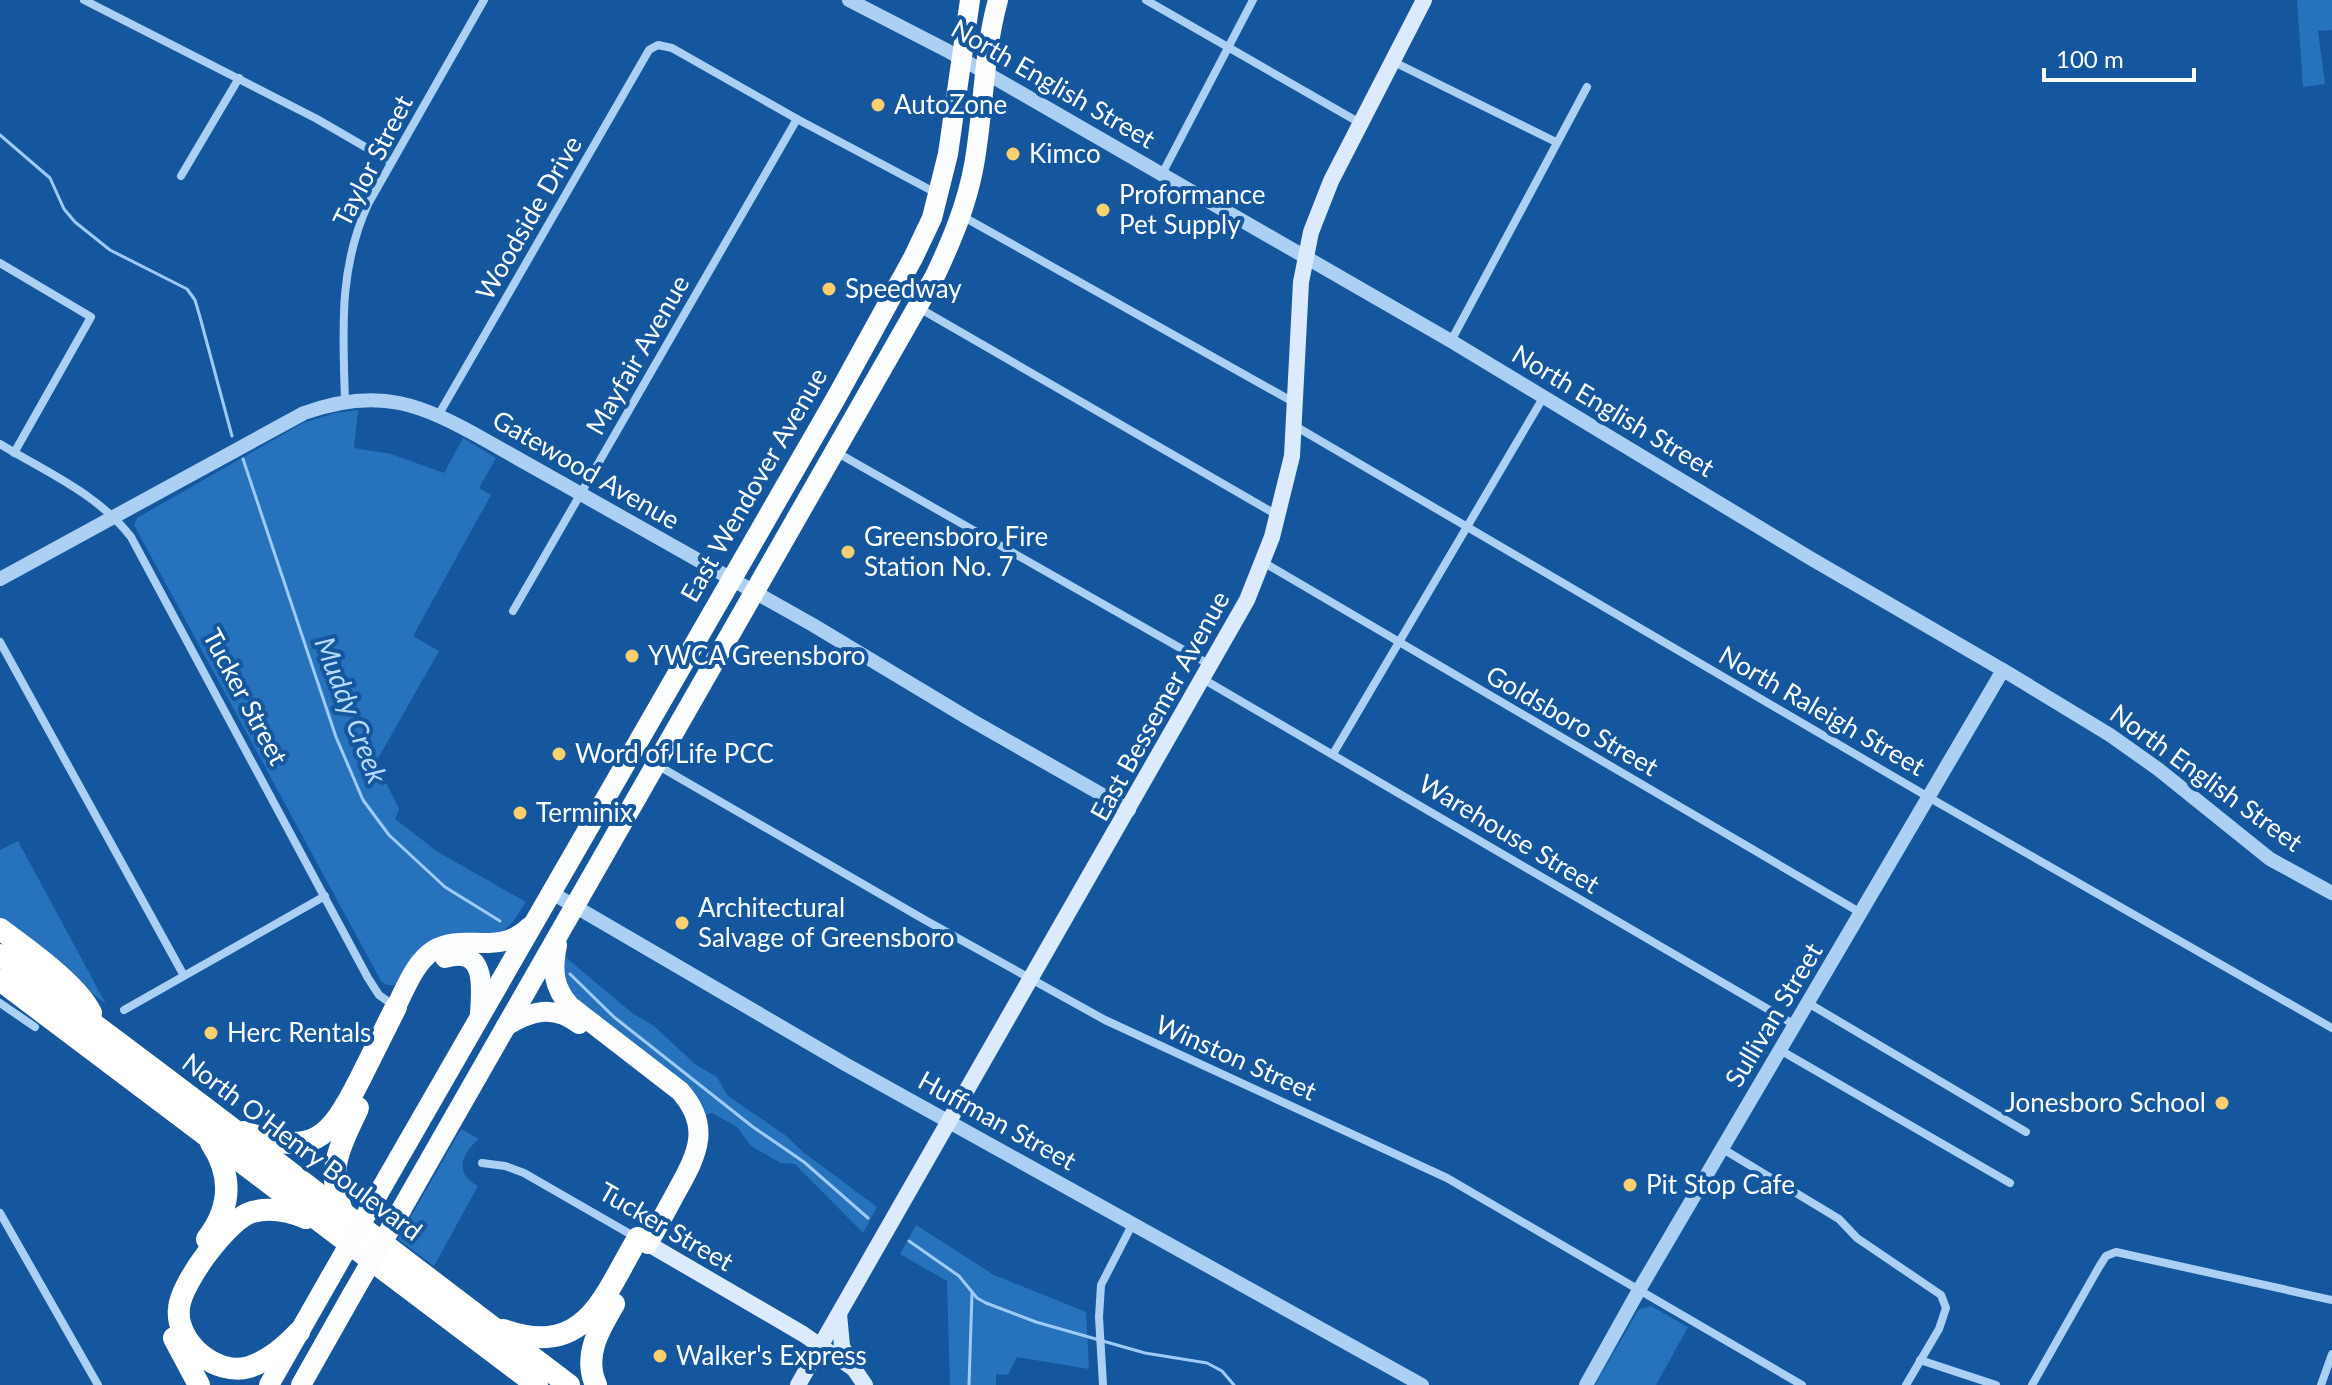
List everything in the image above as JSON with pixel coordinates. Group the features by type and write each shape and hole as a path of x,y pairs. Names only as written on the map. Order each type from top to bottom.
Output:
{"highway":[{"name":"East Wendover Avenue","path":"269,1385 902,278 932,218 939,194 948,154 970,0"},
{"name":"East Wendover Avenue","path":"301,1385 943,259 961,215 973,168 984,72 998,0"},
{"path":"299,1332 273,1357 245,1369 217,1365 194,1351 184,1333 178,1310 185,1288 198,1267 231,1226 249,1213 271,1209 334,1220 336,1197 333,1171 339,1150 419,964 434,950 450,944 486,945 507,941 523,934 535,921"},
{"path":"0,929 85,999 96,1025"},
{"path":"476,1315 505,1331 533,1337 561,1337 590,1318 695,1158 698,1124 688,1100 561,996 554,973 560,929"},
{"name":"North O'Henry Boulevard","path":"0,955 96,1025 217,1131"},
{"path":"199,1385 175,1341 170,1321 170,1296 182,1271 214,1230 223,1209 228,1186 217,1131 287,1144 306,1142 327,1134 342,1115 400,1009 428,969 444,958 453,956 472,960 480,972 482,994 479,1019"},
{"name":"North O'Henry Boulevard","path":"0,980 217,1131 334,1220 537,1385"},
{"path":"505,1026 542,1011 568,1015 679,1107 688,1133 686,1152 598,1331 591,1357 592,1377 596,1385"},
{"name":"North O'Henry Boulevard","path":"334,1220 476,1315 569,1385"},
{"path":"496,1354 522,1385"}],"main road":[{"name":"East Bessemer Avenue","path":"798,1385 1247,600 1278,516 1292,456 1300,303 1305,258 1318,211 1424,0"},
{"name":"Tucker Street","path":"643,1241 803,1334 854,1369"},
{"path":"839,1314 842,1346 865,1385"}],"street":[{"path":"84,0 239,78 391,162"},
{"name":"Taylor Street","path":"345,402 342,303 354,235 391,162 484,0"},
{"name":"North English Street","path":"849,0 984,72 1451,341 2003,670 2110,735 2158,769 2270,859 2332,893"},
{"path":"1146,0 1360,123"},
{"path":"1162,174 1253,0"},
{"name":"Woodside Drive","path":"439,414 649,50 658,45 672,48 797,119"},
{"path":"1392,61 1556,142"},
{"path":"181,176 239,78"},
{"path":"1451,341 1587,87"},
{"path":"797,119 939,194"},
{"name":"Mayfair Avenue","path":"513,611 797,119"},
{"path":"961,215 1296,403"},
{"path":"0,263 91,317 14,453"},
{"path":"917,307 1278,516"},
{"path":"1333,754 1543,398"},
{"name":"Gatewood Avenue","path":"0,579 290,419 320,407 345,402 392,402 439,414 1129,810"},
{"name":"North Raleigh Street","path":"1294,425 1930,798 2332,1028"},
{"name":"Tucker Street","path":"0,444 114,515 131,537 373,987 379,995 400,1009"},
{"name":"Warehouse Street","path":"833,451 1207,672 1333,754 1795,1025"},
{"name":"Goldsboro Street","path":"1263,562 1861,913"},
{"path":"0,642 183,974"},
{"name":"Sullivan Street","path":"1586,1385 2003,670"},
{"name":"Winston Street","path":"655,764 1030,979 1138,1036 1447,1178 1802,1385"},
{"name":"Huffman Street","path":"552,893 1132,1225 1422,1385"},
{"path":"124,1010 325,896"},
{"path":"0,1003 35,1027"},
{"path":"1808,1003 2026,1132"},
{"path":"1780,1050 2010,1183"},
{"path":"1723,1149 1839,1219 1857,1238 1941,1295 1946,1308 1939,1329 1906,1385"},
{"name":"Tucker Street","path":"482,1163 505,1166 524,1173 643,1241"},
{"path":"0,1213 98,1385"},
{"path":"1103,1385 1099,1317 1101,1285 1132,1225"},
{"path":"2032,1385 2099,1267 2106,1256 2116,1252 2332,1300"},
{"path":"2321,1385 2332,1354"},
{"path":"1920,1360 1996,1385"}],"shaded area":[{"path":"2297,0 2332,0 2332,30 2318,31 2325,84 2303,87"},
{"path":"358,410 354,448 391,454 444,473 463,438 496,458 479,488 491,495 413,636 439,651 376,762 399,809 395,819 438,852 526,902 512,923 498,935 460,935 394,985 381,981 134,525 137,518 303,423"},
{"path":"18,841 106,1004 0,922 0,850"},
{"path":"564,956 632,1013 654,1026 696,1065 717,1077 728,1096 785,1135 877,1207 863,1233 795,1164 781,1163 751,1146 737,1127 712,1113 703,1116 564,989"},
{"path":"461,1129 479,1139 468,1150 463,1163 465,1175 478,1186 434,1266 398,1239"},
{"path":"916,1225 994,1275 1086,1312 1089,1369 1017,1357 1008,1375 996,1374 996,1385 950,1385 947,1281 900,1254"},
{"path":"1651,1306 1688,1327 1656,1385 1595,1385 1639,1309"}],"waterway":[{"name":"Muddy Creek","path":"0,135 50,178 64,209 75,222 110,250 187,289 195,300 232,436"},
{"name":"Muddy Creek","path":"243,459 336,737 363,800 389,835 445,887 500,921"},
{"name":"Muddy Creek","path":"570,974 614,1017 753,1127 804,1162 868,1218"},
{"path":"909,1241 959,1276 977,1298 986,1303 1036,1322 1145,1353 1207,1363 1222,1371 1234,1385"},
{"name":"Muddy Creek","path":"969,1385 972,1293"}],"place":[{"name":"AutoZone","path":"878,105"},
{"name":"Kimco","path":"1013,154"},
{"name":"Proformance Pet Supply","path":"1103,210"},
{"name":"Speedway","path":"829,289"},
{"name":"Greensboro Fire Station No. 7","path":"848,552"},
{"name":"YWCA Greensboro","path":"632,656"},
{"name":"Word of Life PCC","path":"559,754"},
{"name":"Terminix","path":"520,813"},
{"name":"Architectural Salvage of Greensboro","path":"682,923"},
{"name":"Herc Rentals","path":"211,1033"},
{"name":"Jonesboro School","path":"2222,1103"},
{"name":"Pit Stop Cafe","path":"1630,1185"},
{"name":"Walker's Express","path":"660,1356"}]}
